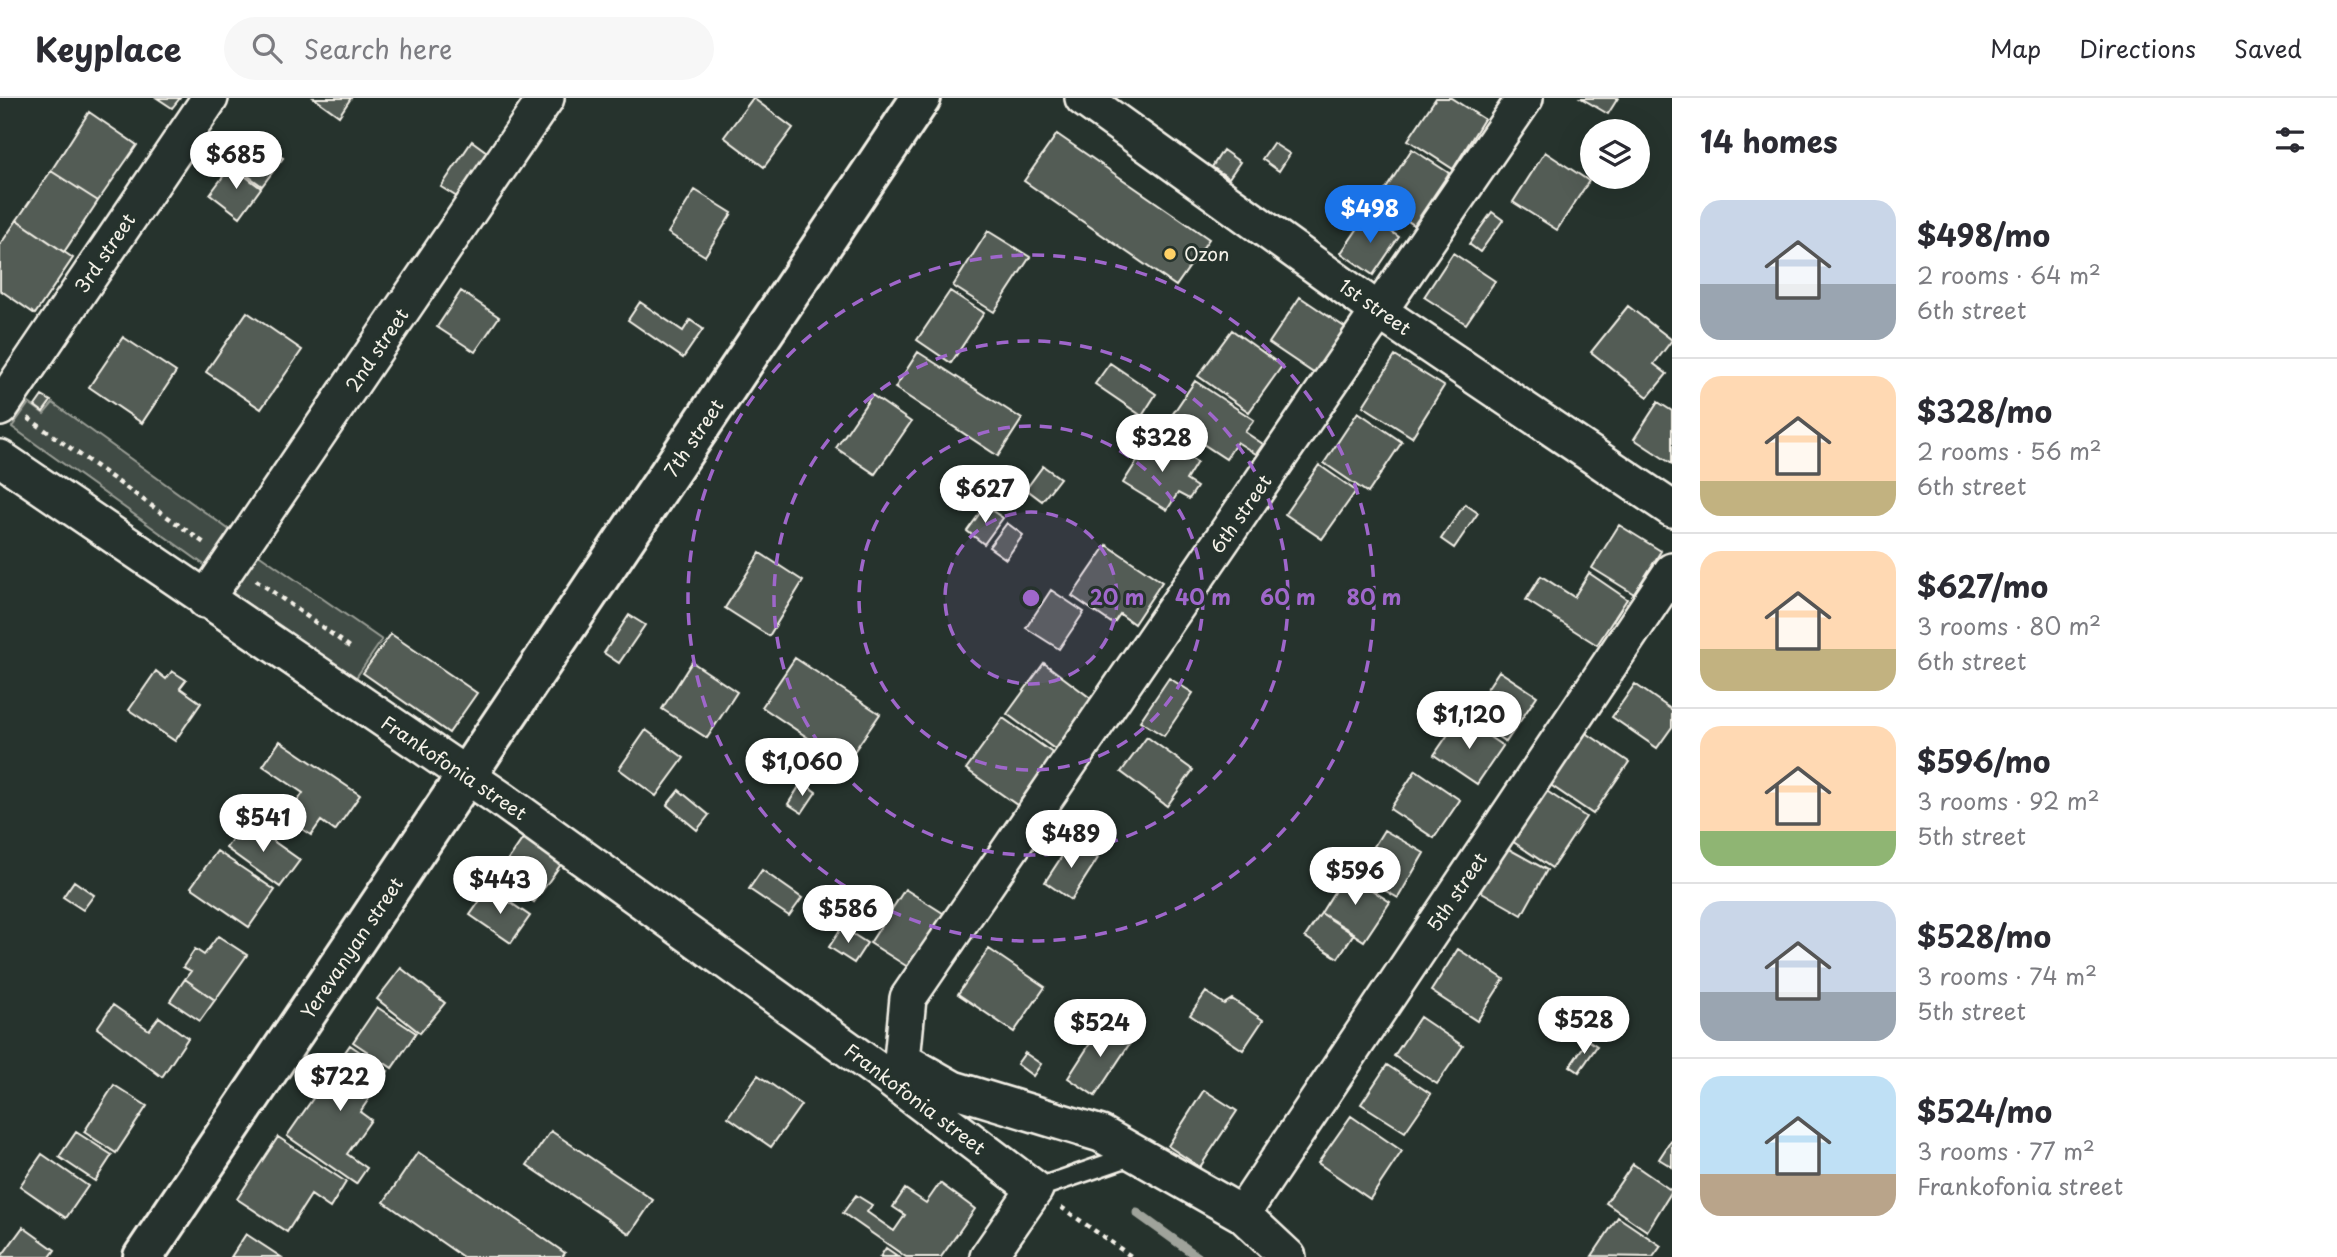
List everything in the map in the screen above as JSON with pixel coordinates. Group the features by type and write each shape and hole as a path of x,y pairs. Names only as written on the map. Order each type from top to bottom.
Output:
{"main road":[{"name":"7th street","path":"467,778 921,98"},
{"name":"Yerevanyan street","path":"143,1257 467,778"}],"street":[{"name":"3rd street","path":"11,411 210,98"},
{"name":"2nd street","path":"205,600 546,98"},
{"name":"1st street","path":"1083,98 1381,312 1672,509"},
{"name":"6th street","path":"894,1068 908,998 1381,312 1525,98"},
{"name":"Frankofonia street","path":"0,458 894,1068 1035,1189"},
{"name":"5th street","path":"1242,1214 1672,571"},
{"path":"894,1068 1101,1134 1242,1214 1288,1257"},
{"path":"988,1257 1035,1189"}],"lane":[{"path":"1035,1189 1137,1154"}],"path":[{"path":"11,411 216,551"},
{"path":"255,579 350,647"},
{"path":"1035,1189 1132,1257"}],"shaded area":[{"path":"29,403 44,414 53,403 231,531 206,566 12,427"},
{"path":"257,553 382,640 355,679 230,591"}],"building":[{"path":"157,98 180,98 172,108"},
{"path":"314,98 351,98 339,116"},
{"path":"753,98 793,128 764,167 724,137"},
{"path":"1436,98 1451,98 1484,119 1453,169 1408,140"},
{"path":"1581,98 1618,98 1608,114"},
{"path":"89,112 137,145 98,201 51,171"},
{"path":"1057,134 1209,239 1176,286 1024,181"},
{"path":"252,136 283,158 262,186 232,164"},
{"path":"472,141 487,152 457,197 441,187"},
{"path":"1273,143 1290,154 1279,171 1262,159"},
{"path":"1412,149 1449,173 1414,225 1378,201"},
{"path":"1223,150 1240,162 1229,178 1212,167"},
{"path":"1545,152 1580,175 1580,189 1584,189 1557,230 1513,202"},
{"path":"231,166 261,188 240,217 210,194"},
{"path":"51,171 98,201 64,252 17,220"},
{"path":"695,190 732,213 705,256 668,233"},
{"path":"1492,212 1503,220 1480,252 1469,244"},
{"path":"1367,215 1399,237 1373,275 1341,253"},
{"path":"17,220 73,258 35,314 0,290 0,245"},
{"path":"988,231 1030,257 994,312 953,286"},
{"path":"1453,253 1495,281 1466,324 1424,297"},
{"path":"461,291 499,317 475,352 437,327"},
{"path":"950,291 984,313 951,363 917,340"},
{"path":"1300,297 1346,328 1315,374 1269,343"},
{"path":"640,302 683,331 690,320 703,329 683,358 628,320"},
{"path":"1628,306 1672,340 1654,364 1667,374 1648,397 1591,352"},
{"path":"247,312 302,350 261,409 206,372"},
{"path":"1232,330 1282,366 1249,412 1198,376"},
{"path":"123,337 176,372 142,423 89,387"},
{"path":"918,352 1022,419 998,456 895,388"},
{"path":"1395,356 1444,386 1412,437 1363,406"},
{"path":"1110,363 1156,394 1142,416 1095,384"},
{"path":"1195,381 1254,420 1245,432 1263,444 1256,454 1237,442 1226,459 1168,421"},
{"path":"872,395 911,422 875,474 836,448"},
{"path":"42,396 51,401 43,412 35,406"},
{"path":"1658,402 1672,411 1672,464 1634,439"},
{"path":"1358,412 1402,442 1368,493 1324,463"},
{"path":"1153,436 1197,462 1186,480 1197,487 1189,499 1178,493 1167,510 1123,483"},
{"path":"1319,465 1356,491 1322,539 1285,514"},
{"path":"1043,466 1060,478 1042,501 1026,489"},
{"path":"1465,504 1478,513 1454,548 1441,539"},
{"path":"985,506 1003,518 984,544 967,531"},
{"path":"1007,523 1023,535 1006,559 989,547"},
{"path":"1619,525 1661,551 1634,594 1592,568"},
{"path":"1107,545 1162,582 1134,624 1120,614 1113,624 1072,596"},
{"path":"760,553 803,581 769,636 725,608"},
{"path":"1589,573 1627,599 1597,645 1526,600 1541,576 1574,597"},
{"path":"1051,590 1084,612 1059,649 1026,628"},
{"path":"629,615 645,625 619,663 604,653"},
{"path":"391,634 477,693 449,733 363,673"},
{"path":"795,658 880,714 846,763 762,707"},
{"path":"692,662 737,692 707,738 662,709"},
{"path":"1044,663 1093,700 1056,750 1007,714"},
{"path":"156,671 166,679 172,671 186,680 180,688 201,703 175,741 129,710"},
{"path":"1499,671 1537,696 1506,742 1453,707 1463,691 1479,701"},
{"path":"1169,678 1193,693 1164,736 1140,721"},
{"path":"1635,684 1672,710 1672,727 1657,748 1612,717"},
{"path":"1460,717 1503,746 1477,784 1434,755"},
{"path":"1003,718 1054,754 1017,805 966,769"},
{"path":"646,730 684,758 656,796 619,769"},
{"path":"1582,730 1629,762 1593,814 1546,782"},
{"path":"1147,737 1193,770 1167,806 1121,772"},
{"path":"280,741 360,795 335,831 321,821 311,835 286,818 303,793 263,766"},
{"path":"1416,770 1460,800 1434,838 1390,809"},
{"path":"802,782 816,792 802,813 788,804"},
{"path":"1542,788 1586,817 1552,868 1509,839"},
{"path":"679,790 709,815 697,830 667,805"},
{"path":"245,821 300,860 280,887 226,848"},
{"path":"1384,830 1424,853 1398,898 1357,874"},
{"path":"526,834 564,860 534,902 497,876"},
{"path":"1072,841 1098,858 1071,900 1045,882"},
{"path":"1505,847 1547,870 1522,915 1480,891"},
{"path":"217,851 275,890 249,927 191,887"},
{"path":"762,870 802,898 789,916 749,889"},
{"path":"1346,873 1390,902 1364,941 1321,913"},
{"path":"74,881 94,895 83,910 63,897"},
{"path":"489,888 530,916 511,943 470,915"},
{"path":"905,889 946,915 911,969 870,943"},
{"path":"1321,913 1354,933 1338,958 1305,937"},
{"path":"842,927 867,943 854,963 829,947"},
{"path":"218,936 247,955 215,1000 185,979 191,971 183,967 195,949 204,955"},
{"path":"989,949 1045,987 1014,1032 958,994"},
{"path":"1458,949 1504,979 1477,1021 1431,991"},
{"path":"401,968 445,1003 420,1033 377,999"},
{"path":"185,979 215,1000 200,1021 170,1001"},
{"path":"1206,992 1224,1004 1232,999 1263,1020 1243,1050 1190,1015"},
{"path":"113,1005 149,1030 159,1017 188,1038 162,1077 97,1028"},
{"path":"377,1007 416,1033 392,1068 353,1042"},
{"path":"1420,1017 1463,1046 1437,1084 1394,1056"},
{"path":"1104,1022 1132,1040 1095,1096 1068,1078"},
{"path":"1588,1040 1597,1046 1579,1072 1570,1066"},
{"path":"350,1045 388,1071 360,1112 371,1120 347,1154 367,1168 356,1184 287,1136"},
{"path":"1025,1053 1041,1064 1033,1076 1017,1064"},
{"path":"1387,1065 1431,1094 1405,1132 1361,1104"},
{"path":"758,1075 801,1105 771,1147 728,1117"},
{"path":"114,1085 147,1106 116,1153 84,1132"},
{"path":"1204,1090 1237,1111 1200,1167 1168,1146"},
{"path":"1351,1116 1402,1151 1370,1199 1318,1163"},
{"path":"551,1131 653,1200 630,1234 527,1165"},
{"path":"76,1132 112,1155 95,1181 59,1157"},
{"path":"278,1137 346,1182 330,1208 311,1195 287,1232 237,1199"},
{"path":"1672,1139 1672,1167 1659,1159"},
{"path":"418,1152 565,1253 562,1257 463,1257 384,1202"},
{"path":"42,1154 88,1186 66,1218 20,1186"},
{"path":"1633,1164 1672,1191 1647,1231 1606,1203"},
{"path":"940,1183 975,1209 941,1257 906,1257 843,1213 856,1195 872,1205 867,1212 894,1231 905,1215 893,1207 905,1189 926,1203"},
{"path":"1618,1217 1661,1246 1653,1257 1592,1256"},
{"path":"23,1227 55,1250 50,1257 1,1257"},
{"path":"246,1234 281,1257 231,1257"},
{"path":"886,1248 899,1257 880,1257"}],"waterway":[{"path":"1137,1213 1198,1257"}],"place":[{"name":"Ozon","path":"1170,254"}]}
